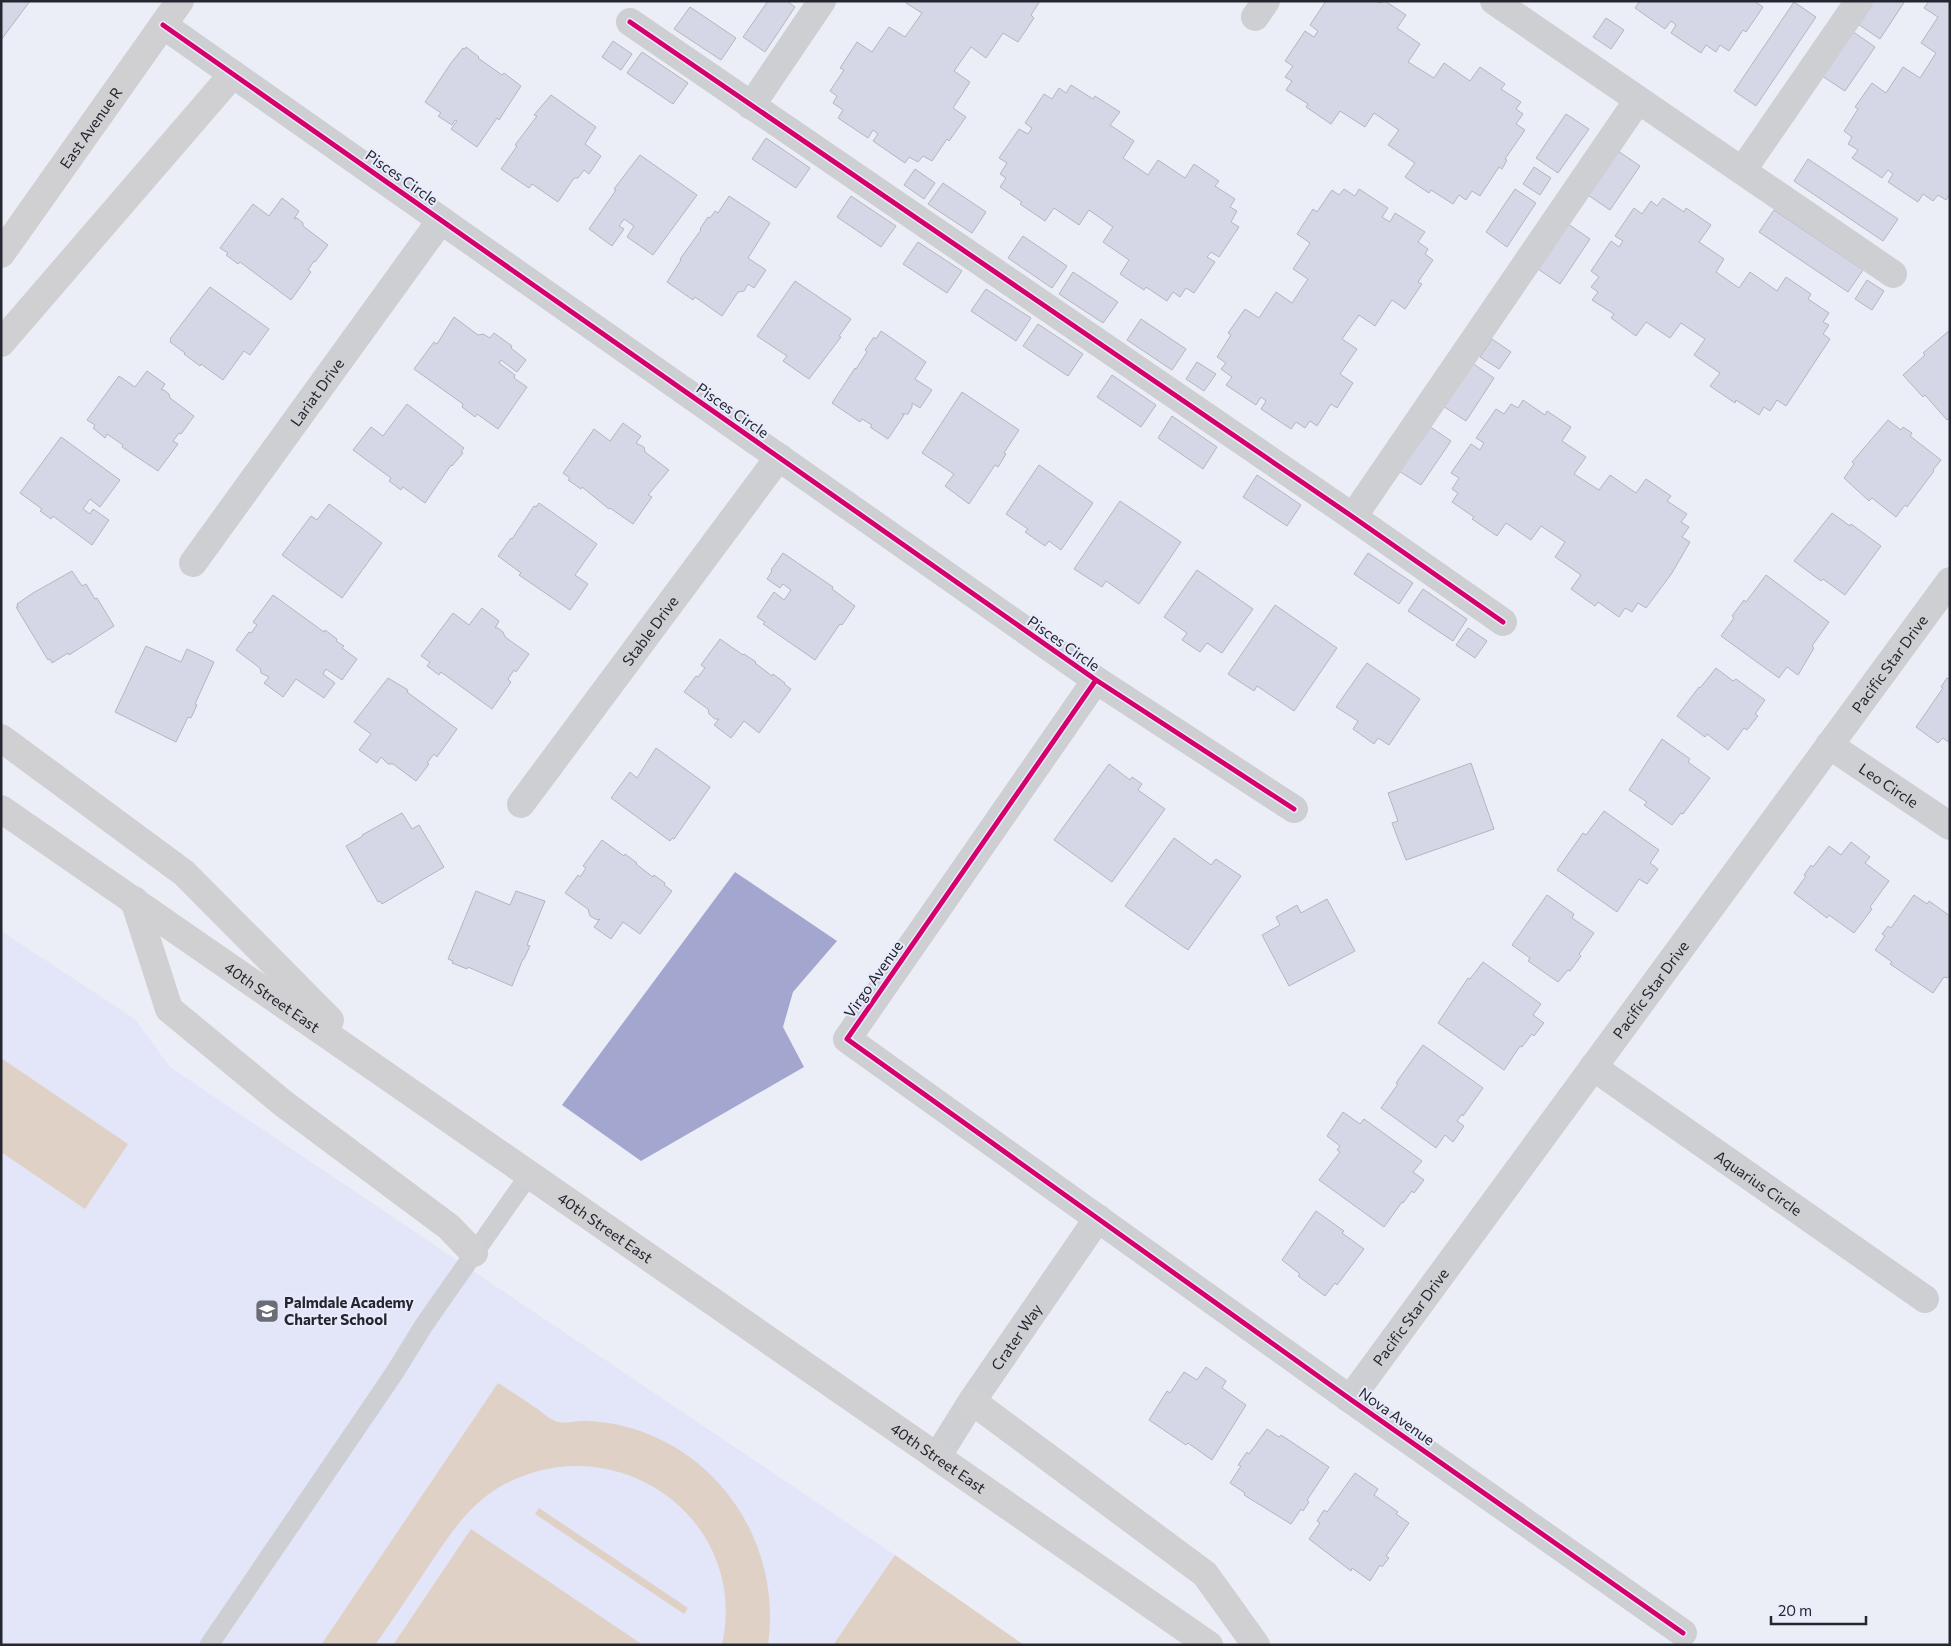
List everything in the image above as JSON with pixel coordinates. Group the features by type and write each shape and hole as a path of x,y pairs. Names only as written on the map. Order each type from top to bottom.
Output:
{"main road":[{"name":"East Avenue R","path":"1,254 180,1"},
{"path":"1,343 233,74"},
{"path":"1,738 184,873 378,1069"},
{"name":"40th Street East","path":"1,809 1209,1645"},
{"path":"134,900 169,1009 284,1104 449,1227 474,1253"},
{"path":"972,1401 1205,1574 1256,1645"}],"street":[{"path":"751,106 822,1"},
{"path":"1494,1 1893,274"},
{"path":"1742,171 1859,1"},
{"path":"630,22 1353,517 1503,622"},
{"name":"Pisces Circle","path":"162,25 1096,680 1294,809"},
{"path":"1353,517 1638,100"},
{"name":"Lariat Drive","path":"193,563 441,220"},
{"name":"Stable Drive","path":"521,804 779,457"},
{"name":"Pacific Star Drive","path":"1350,1399 1950,581"},
{"name":"Virgo Avenue","path":"1096,680 847,1039 1098,1218"},
{"name":"Leo Circle","path":"1829,745 1950,826"},
{"name":"Aquarius Circle","path":"1593,1067 1925,1299"},
{"name":"Nova Avenue","path":"1098,1218 1350,1399 1683,1632"},
{"name":"Crater Way","path":"937,1457 972,1401 1098,1218"}],"lane":[{"path":"209,1645 396,1372 424,1325 529,1175"}],"shaded area":[{"name":"Palmdale Academy Charter School","path":"1,931 135,1019 170,1067 895,1555 833,1645 1,1645"},
{"path":"1,1058 128,1144 85,1209 1,1152"},
{"path":"498,1383 555,1421 563,1423 589,1421 610,1423 658,1438 689,1456 716,1480 738,1507 754,1539 765,1572 770,1608 768,1645 722,1645 725,1599 716,1558 695,1523 666,1495 630,1476 590,1467 548,1469 505,1484 492,1492 480,1501 459,1523 375,1645 321,1645"},
{"path":"539,1508 688,1608 684,1614 535,1514"},
{"path":"471,1529 643,1645 393,1645"},
{"path":"895,1555 1024,1645 833,1645"}],"water":[{"path":"735,872 837,941 793,992 783,1027 804,1067 641,1161 562,1105"}],"building":[{"path":"1,1 30,1 1,40"},
{"path":"768,1 787,1 795,7 765,52 743,37"},
{"path":"907,1 1040,1 1031,15 1034,18 1018,42 1003,33 986,58 971,47 954,71 970,82 953,108 966,117 949,141 947,139 932,161 923,156 918,162 909,157 905,163 873,141 878,134 873,130 868,138 838,118 843,110 833,103 837,96 830,91 844,70 840,68 857,42 872,52 889,27 905,37 922,13 906,3"},
{"path":"1326,1 1376,1 1379,3 1385,1 1406,15 1397,28 1420,44 1408,62 1434,78 1444,63 1470,81 1480,67 1505,84 1501,89 1521,102 1516,109 1523,114 1516,124 1525,130 1505,159 1507,160 1502,169 1499,167 1480,196 1472,191 1466,200 1459,195 1453,204 1431,190 1429,193 1405,177 1415,163 1388,145 1399,130 1374,113 1365,127 1340,111 1331,124 1306,107 1308,104 1286,90 1292,81 1285,77 1293,66 1285,61 1305,31 1314,37 1318,31 1310,25"},
{"path":"1640,1 1754,1 1763,7 1746,32 1743,30 1729,51 1720,45 1716,52 1706,45 1701,53 1671,33 1676,25 1671,21 1665,29 1635,8"},
{"path":"1873,1 1905,1 1880,39 1858,24"},
{"path":"1929,1 1950,1 1950,194 1946,200 1938,195 1933,201 1923,194 1918,202 1888,182 1893,174 1888,170 1882,178 1852,158 1858,150 1848,144 1852,137 1844,131 1858,109 1855,107 1872,83 1886,93 1903,67 1920,78 1936,53 1921,43 1938,17 1924,8"},
{"path":"1794,2 1816,17 1756,106 1734,91"},
{"path":"690,7 736,38 721,60 674,29"},
{"path":"1606,18 1624,30 1611,49 1593,37"},
{"path":"1852,31 1875,47 1845,91 1822,76"},
{"path":"613,41 632,54 621,70 602,57"},
{"path":"466,47 478,58 502,75 504,73 521,86 499,120 497,118 477,147 451,129 457,121 455,120 452,125 438,116 441,113 425,102 451,63 463,48 465,49"},
{"path":"642,52 688,83 673,104 627,73"},
{"path":"1071,85 1093,99 1095,96 1120,112 1110,125 1134,141 1123,158 1148,175 1158,160 1185,178 1194,164 1219,181 1215,186 1235,199 1230,207 1237,211 1231,222 1239,227 1219,257 1211,252 1207,257 1215,262 1194,293 1186,288 1180,297 1173,292 1167,301 1146,287 1144,290 1120,274 1129,260 1103,242 1113,227 1089,210 1079,225 1054,208 1045,221 1020,204 1022,202 1000,187 1006,178 1000,174 1007,163 999,158 1019,129 1028,134 1032,128 1025,123 1044,94 1052,99 1059,88 1066,93"},
{"path":"551,95 596,127 585,144 601,156 589,174 584,170 578,178 574,178 558,202 532,184 529,188 501,169 517,146 515,145 537,116 534,115"},
{"path":"1566,114 1589,129 1558,173 1536,158"},
{"path":"766,138 810,168 796,188 752,159"},
{"path":"1618,151 1640,166 1610,210 1588,195"},
{"path":"640,155 697,195 653,255 627,237 634,226 624,219 619,226 624,229 612,246 589,229 616,190 614,189"},
{"path":"1808,159 1898,219 1883,241 1794,181"},
{"path":"1534,167 1551,178 1540,195 1523,184"},
{"path":"915,169 935,183 924,199 904,185"},
{"path":"943,183 986,212 972,233 928,204"},
{"path":"1344,189 1355,196 1359,189 1388,208 1382,217 1390,222 1395,213 1425,232 1418,242 1428,249 1425,254 1433,260 1418,282 1422,284 1405,309 1392,300 1375,326 1359,315 1342,339 1357,349 1340,374 1353,383 1337,408 1331,404 1317,426 1310,421 1305,428 1296,422 1291,429 1261,409 1266,401 1261,397 1256,405 1226,385 1232,377 1221,369 1226,363 1217,357 1231,335 1228,333 1245,309 1259,318 1276,292 1292,303 1308,279 1293,269 1310,243 1297,234 1313,209 1317,212 1332,190 1339,195"},
{"path":"1515,189 1536,203 1507,247 1486,232"},
{"path":"729,196 770,223 748,258 766,270 754,288 748,284 744,291 738,292 722,316 695,297 693,300 667,282 708,217 710,218 715,211 718,213"},
{"path":"851,196 896,226 881,247 837,217"},
{"path":"282,198 299,211 294,219 297,218 303,223 303,226 328,245 314,261 308,270 311,272 291,300 240,262 238,264 226,255 228,253 220,248 253,204 269,216"},
{"path":"1663,198 1684,212 1686,208 1711,225 1699,242 1724,259 1716,272 1739,288 1750,272 1777,291 1786,277 1811,294 1808,299 1829,313 1823,322 1829,325 1823,334 1830,339 1786,406 1777,400 1770,411 1764,407 1759,415 1736,400 1735,403 1710,386 1720,373 1694,355 1705,339 1681,323 1670,338 1646,322 1636,336 1611,318 1614,314 1592,300 1598,292 1591,287 1599,277 1591,271 1611,241 1619,247 1623,241 1615,236 1634,208 1642,214 1651,201 1657,206"},
{"path":"1774,210 1863,270 1848,292 1759,232"},
{"path":"1568,224 1590,239 1560,284 1538,269"},
{"path":"1023,236 1067,266 1052,288 1008,258"},
{"path":"918,242 962,271 947,293 903,264"},
{"path":"1073,272 1118,302 1103,323 1059,294"},
{"path":"1867,280 1884,291 1872,310 1855,299"},
{"path":"795,281 851,319 839,336 841,337 809,379 783,361 787,356 757,336"},
{"path":"210,287 269,329 250,355 244,351 223,380 201,364 200,366 170,342 170,339"},
{"path":"986,289 1031,318 1016,341 971,311"},
{"path":"454,317 478,335 483,334 490,338 494,333 512,346 511,348 526,360 517,372 501,360 499,363 515,375 514,378 527,387 498,429 477,414 475,417 462,407 463,404 414,369 434,342 437,344"},
{"path":"1141,319 1186,349 1172,370 1127,340"},
{"path":"1038,324 1083,354 1068,376 1023,346"},
{"path":"1950,330 1950,418 1947,420 1925,395 1923,397 1903,375 1925,355 1923,353"},
{"path":"881,331 926,362 915,379 932,390 920,408 912,403 908,414 902,414 904,415 888,439 870,427 872,425 862,419 860,422 832,403 867,352 865,350"},
{"path":"1492,339 1511,352 1499,369 1480,357"},
{"path":"1197,362 1216,374 1204,391 1186,379"},
{"path":"1472,363 1494,378 1466,421 1443,406"},
{"path":"147,371 165,384 161,390 164,390 169,394 170,398 194,416 181,434 179,433 173,441 178,444 158,471 122,447 123,445 107,434 105,438 93,428 95,425 87,420 119,376 135,387"},
{"path":"1112,375 1156,405 1141,427 1097,397"},
{"path":"962,392 1019,430 1004,453 1006,454 998,467 995,465 969,504 945,486 954,474 922,453"},
{"path":"1523,400 1545,415 1547,411 1571,427 1562,441 1586,457 1574,474 1599,490 1610,475 1636,493 1646,479 1671,496 1667,501 1687,514 1681,522 1689,527 1682,537 1690,542 1672,573 1646,608 1638,603 1632,612 1625,608 1619,617 1598,602 1595,606 1571,589 1581,575 1555,557 1565,542 1541,526 1531,540 1506,523 1497,536 1472,519 1474,517 1452,502 1458,493 1452,489 1459,478 1451,473 1471,444 1480,450 1484,443 1476,438 1496,409 1504,414 1511,404 1518,408"},
{"path":"407,404 464,448 461,452 463,453 451,465 425,503 403,487 401,490 389,481 391,478 353,450 371,427 383,436"},
{"path":"1172,416 1217,447 1203,469 1158,438"},
{"path":"1888,420 1901,430 1903,427 1912,433 1910,436 1941,460 1907,507 1905,505 1896,517 1872,498 1869,501 1844,478 1854,464 1852,462"},
{"path":"623,423 641,436 636,443 644,447 645,452 669,470 648,495 652,497 633,524 609,509 582,487 581,489 568,480 570,478 563,473 594,429 610,441"},
{"path":"1429,426 1451,441 1421,485 1399,471"},
{"path":"61,437 120,480 100,507 90,499 83,509 90,514 93,509 109,520 92,545 53,516 51,519 40,511 42,509 20,493"},
{"path":"1039,465 1093,503 1061,550 1049,541 1045,546 1025,532 1028,529 1006,514"},
{"path":"1257,475 1301,505 1287,526 1243,497"},
{"path":"1120,501 1181,542 1139,604 1106,581 1102,587 1074,569"},
{"path":"539,503 597,544 575,575 588,584 570,610 519,575 521,573 498,556 534,506 536,507"},
{"path":"329,504 382,543 342,598 282,555 311,516 317,520"},
{"path":"1832,513 1881,546 1845,595 1823,579 1821,581 1794,561"},
{"path":"783,553 833,587 832,589 855,606 815,660 763,624 765,622 757,617 774,592 784,600 791,590 783,584 780,588 767,579"},
{"path":"1368,553 1413,583 1399,604 1354,574"},
{"path":"1197,570 1253,609 1222,653 1207,643 1200,652 1182,640 1187,633 1164,617"},
{"path":"72,571 82,586 86,584 95,599 97,598 114,626 69,655 68,653 52,663 50,659 48,660 16,607 18,607 17,604 33,593"},
{"path":"1766,575 1829,622 1812,646 1814,648 1798,675 1787,667 1779,678 1721,636 1734,618 1732,616 1744,600 1746,602"},
{"path":"1423,589 1467,619 1453,641 1408,611"},
{"path":"273,595 324,632 325,630 337,639 336,641 344,646 342,648 357,659 342,680 326,669 323,674 335,683 324,698 296,679 283,697 264,683 269,677 261,673 260,668 236,650 249,632 251,633 257,625 253,622"},
{"path":"1275,605 1337,648 1294,711 1257,686 1254,691 1228,674"},
{"path":"482,608 499,621 495,628 498,628 505,637 529,654 516,672 514,670 508,679 511,682 492,709 441,672 439,675 427,666 430,662 421,656 453,613 469,625"},
{"path":"1468,628 1487,641 1475,658 1456,645"},
{"path":"720,639 756,662 791,689 759,733 744,721 731,738 714,725 719,719 715,719 709,714 708,709 684,692 696,676 698,677 705,668 701,665"},
{"path":"146,646 181,662 187,649 214,662 195,704 197,705 191,718 188,717 176,742 115,712"},
{"path":"1367,663 1420,699 1389,745 1378,738 1374,744 1353,729 1358,721 1336,707"},
{"path":"1716,668 1733,681 1736,679 1765,700 1755,714 1758,716 1747,730 1744,728 1728,750 1707,734 1705,737 1677,716"},
{"path":"388,678 408,690 407,692 457,729 437,757 434,754 416,781 393,764 388,764 381,757 377,763 359,750 371,734 354,722"},
{"path":"1947,678 1950,679 1950,743 1943,738 1938,743 1916,727 1943,688 1941,687"},
{"path":"1662,739 1690,759 1688,762 1710,778 1683,814 1681,813 1672,825 1644,805 1647,802 1629,790"},
{"path":"656,748 710,787 674,839 672,838 670,841 611,798 630,772 637,778"},
{"path":"1471,763 1494,829 1406,860 1392,823 1398,821 1388,793"},
{"path":"1109,764 1130,780 1132,777 1142,784 1138,790 1165,809 1112,882 1054,840"},
{"path":"1604,811 1659,850 1650,863 1658,869 1647,884 1639,879 1617,912 1557,870 1583,833 1586,835"},
{"path":"402,813 412,829 419,825 444,867 382,904 380,901 378,902 346,846"},
{"path":"1174,838 1211,865 1216,859 1241,876 1188,950 1125,906"},
{"path":"602,840 624,856 625,854 653,877 654,875 665,883 664,885 672,891 640,934 623,922 611,939 594,927 600,919 597,920 590,916 588,909 565,893 578,875 580,877 586,868 583,866"},
{"path":"1851,842 1870,857 1865,863 1889,881 1870,907 1872,909 1854,933 1829,915 1827,918 1794,893 1811,865 1813,867 1829,846 1841,855"},
{"path":"476,891 510,905 516,891 545,901 527,945 530,946 512,986 468,967 467,969 452,963 453,961 448,959"},
{"path":"1547,895 1574,914 1572,918 1594,933 1570,971 1568,970 1558,982 1528,961 1530,958 1512,945"},
{"path":"1914,895 1927,904 1929,901 1950,916 1950,975 1947,978 1944,977 1933,993 1890,964 1892,962 1875,950 1885,936 1882,934 1888,926 1891,928"},
{"path":"1327,899 1355,951 1289,986 1262,935 1280,925 1276,917 1297,905 1301,913"},
{"path":"1483,962 1541,1004 1533,1015 1544,1023 1534,1036 1532,1034 1522,1047 1520,1046 1504,1070 1438,1023 1468,978 1470,979"},
{"path":"1423,1045 1483,1088 1463,1116 1462,1114 1457,1121 1464,1126 1453,1142 1445,1135 1436,1148 1381,1108"},
{"path":"1343,1112 1360,1124 1364,1119 1422,1161 1413,1172 1424,1180 1414,1193 1412,1191 1402,1202 1384,1227 1319,1180 1340,1152 1337,1150 1340,1146 1327,1136"},
{"path":"1316,1211 1344,1231 1342,1233 1364,1249 1337,1285 1335,1283 1325,1296 1298,1276 1300,1274 1282,1260"},
{"path":"1206,1367 1226,1381 1222,1388 1246,1405 1212,1460 1149,1420 1167,1391 1170,1393 1184,1372 1197,1380"},
{"path":"1267,1429 1279,1437 1281,1435 1329,1467 1307,1500 1309,1502 1303,1511 1301,1509 1291,1524 1244,1495 1245,1493 1230,1483 1241,1466 1238,1465 1247,1452 1249,1454"},
{"path":"1355,1473 1378,1489 1374,1495 1398,1512 1396,1514 1409,1523 1386,1556 1389,1558 1382,1567 1380,1565 1370,1581 1352,1568 1351,1571 1309,1539 1320,1523 1317,1521 1324,1510 1327,1512"}],"cycle path":[{"path":"630,22 1353,517 1503,622"},
{"path":"163,25 1096,680 1294,809"},
{"path":"1096,680 847,1039 1350,1399 1683,1633"}],"place":[{"name":"Palmdale Academy Charter School","path":"267,1311"}]}
